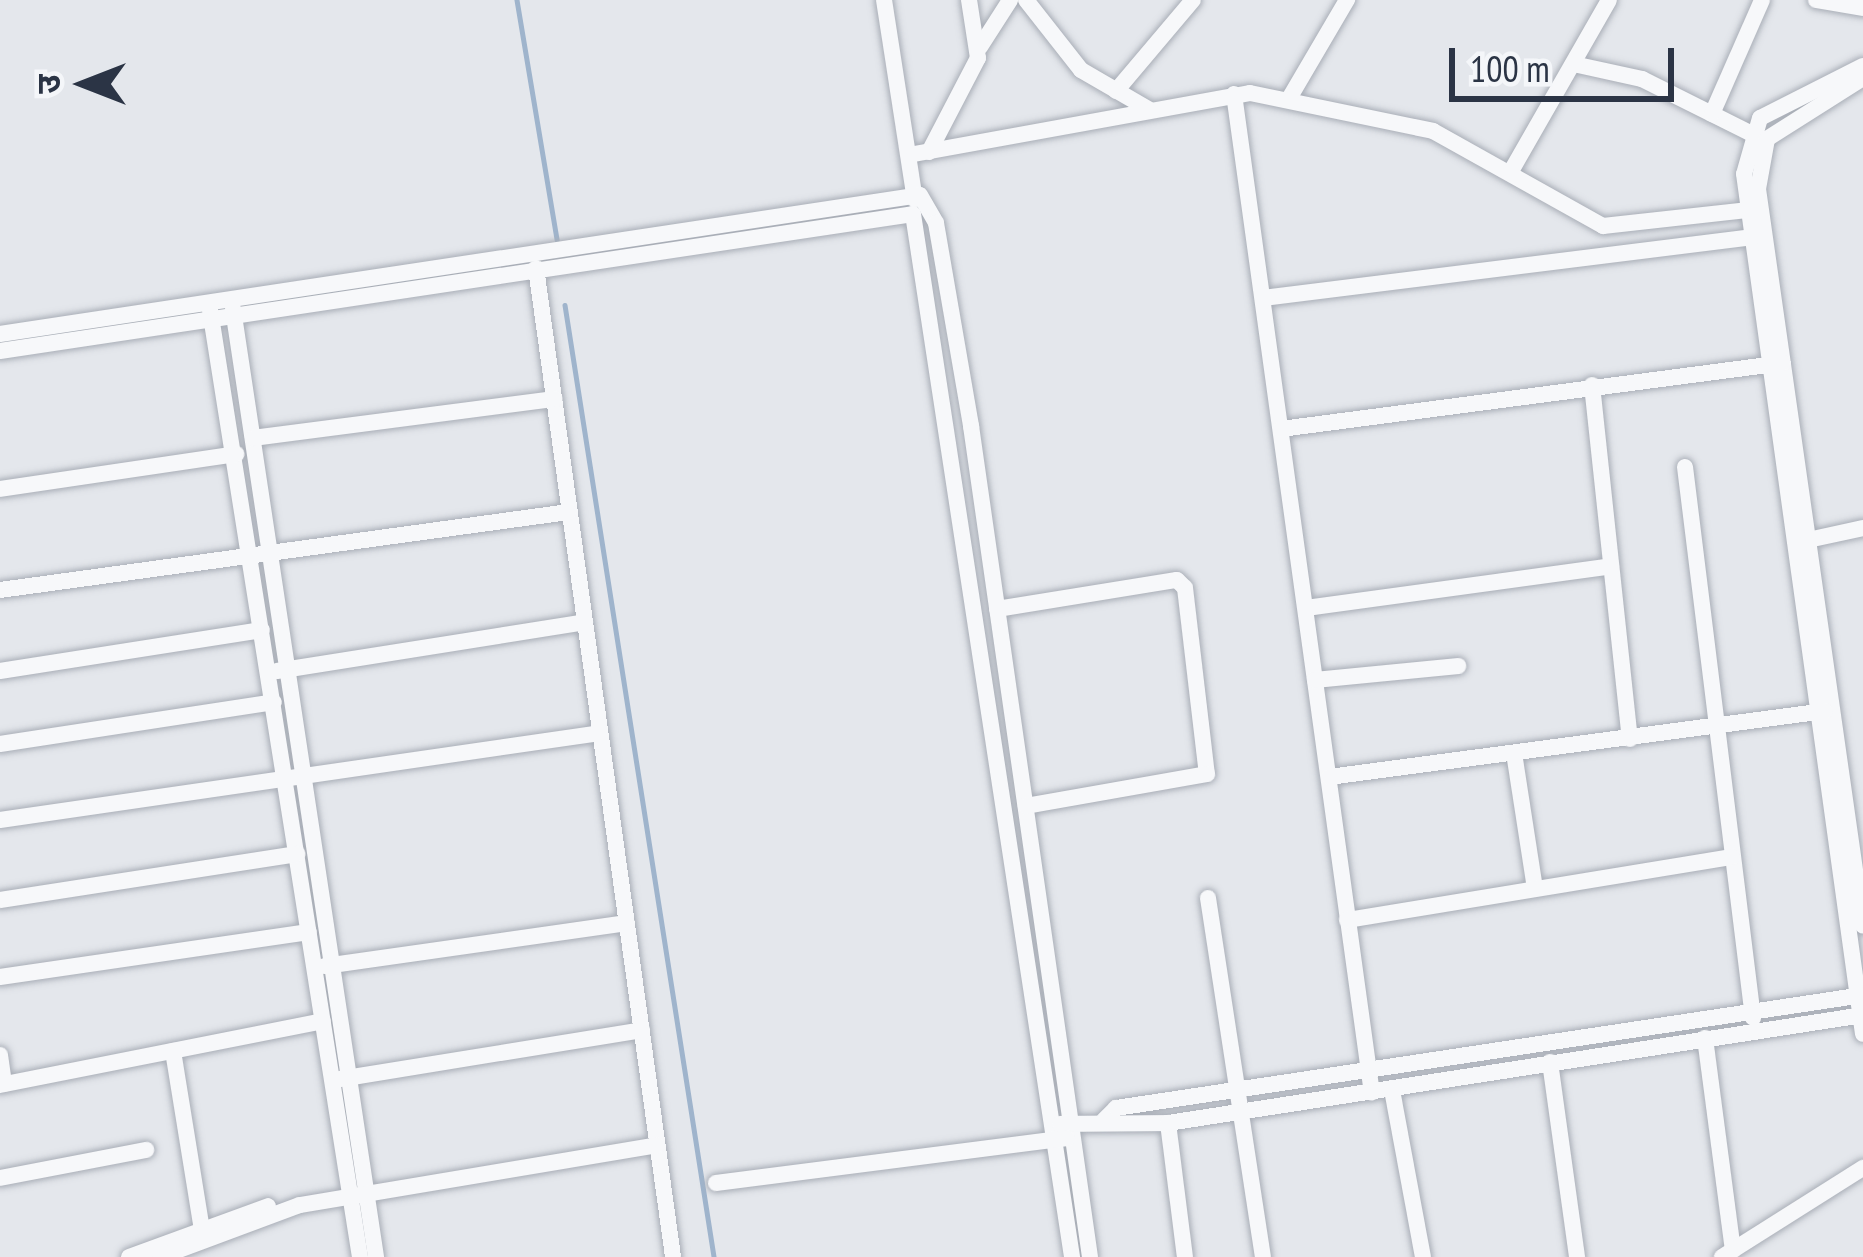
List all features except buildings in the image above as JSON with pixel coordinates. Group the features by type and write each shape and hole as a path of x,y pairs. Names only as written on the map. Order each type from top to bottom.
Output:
{"street":[{"path":"884,0 922,153"},
{"path":"969,0 980,47"},
{"path":"1010,0 922,153 914,194 1064,1131 1090,1257"},
{"path":"1026,0 1082,70 1150,110"},
{"path":"1116,91 1193,0"},
{"path":"1290,97 1347,0"},
{"path":"1510,173 1578,65 1609,0"},
{"path":"1712,114 1762,0"},
{"path":"1816,0 1863,8"},
{"path":"1578,65 1642,79 1766,142"},
{"path":"1863,66 1778,103 1749,131 1754,209 1808,539 1863,1034"},
{"path":"1863,78 1766,142 1751,237 1778,363 1826,711 1859,871 1863,926"},
{"path":"922,153 1234,94 1290,97 1433,131 1615,228 1754,209"},
{"path":"1234,94 1371,1084"},
{"path":"0,350 233,306 914,194"},
{"path":"914,194 936,223 997,609 1064,1131 1072,1257"},
{"path":"233,306 917,218"},
{"path":"1263,298 1751,237"},
{"path":"536,268 673,1257"},
{"path":"233,306 253,438 262,630 277,671 274,702 292,773 297,854 309,932 323,966 323,1021 340,1079"},
{"path":"0,334 210,310"},
{"path":"210,310 236,454 261,554 358,1194 376,1257"},
{"path":"1281,429 1778,363"},
{"path":"1592,385 1630,739"},
{"path":"253,438 554,399"},
{"path":"0,489 236,454"},
{"path":"1685,467 1755,1030"},
{"path":"0,590 569,512"},
{"path":"1808,539 1863,528"},
{"path":"1306,608 1611,566"},
{"path":"997,609 1177,580 1185,588 1207,775 1025,806"},
{"path":"277,671 585,622"},
{"path":"0,671 262,630"},
{"path":"1315,680 1458,665"},
{"path":"0,744 274,702"},
{"path":"1329,777 1826,711"},
{"path":"0,820 292,773 600,733"},
{"path":"1514,754 1534,889"},
{"path":"0,900 297,854"},
{"path":"1347,920 1732,857"},
{"path":"1208,898 1263,1257"},
{"path":"323,966 627,923"},
{"path":"0,977 309,932"},
{"path":"1104,1120 1116,1108 1238,1092 1371,1084 1392,1090 1755,1030 1861,1005"},
{"path":"716,1184 1064,1131 1104,1120 1168,1123 1241,1112 1751,1010 1861,1005"},
{"path":"0,1055 2,1084 323,1021"},
{"path":"340,1079 641,1030"},
{"path":"1705,1038 1728,1253 1863,1168"},
{"path":"173,1051 201,1224"},
{"path":"1550,1062 1577,1257"},
{"path":"1392,1090 1423,1257"},
{"path":"1168,1123 1185,1257"},
{"path":"129,1257 201,1224 657,1145"},
{"path":"0,1178 146,1150"},
{"path":"358,1194 360,1257"},
{"path":"160,1257 300,1205"}],"waterway":[{"path":"517,0 557,240"},
{"path":"565,305 714,1257"}]}
